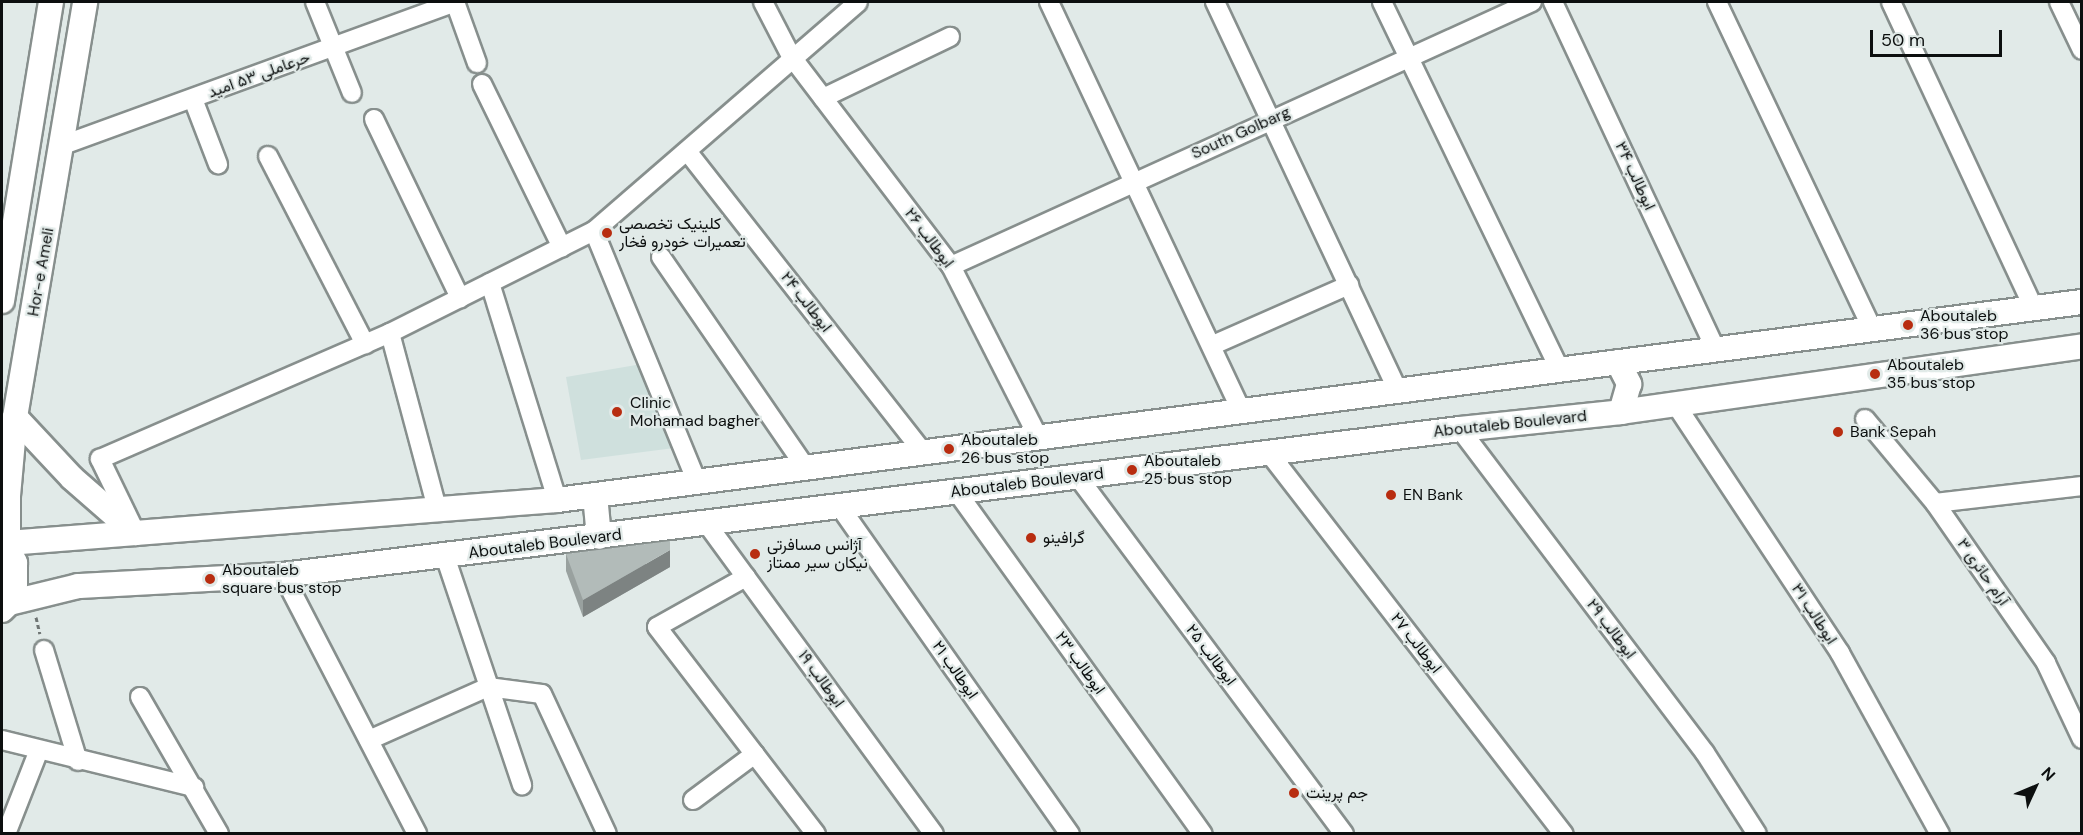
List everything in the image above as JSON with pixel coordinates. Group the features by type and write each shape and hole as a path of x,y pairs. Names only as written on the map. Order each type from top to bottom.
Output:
{"main road":[{"name":"Hor-e Ameli","path":"2,301 51,2"},
{"name":"Hor-e Ameli","path":"14,604 15,562 5,539 15,417 63,144 85,2"},
{"path":"5,539 135,533 438,512 557,500 2082,302"},
{"name":"Aboutaleb Boulevard","path":"14,604 78,586 283,576 1460,429 1621,412 1674,402 2082,346"},
{"path":"1618,362 1629,384 1621,412"},
{"path":"15,417 72,478 135,533"},
{"path":"595,495 599,537"}],"street":[{"path":"315,2 352,93"},
{"name":"حرعاملی ۵۳ امید","path":"63,144 193,99 455,2"},
{"path":"455,2 477,63"},
{"name":"ابوطالب ۲۶","path":"763,2 791,56 951,266 1038,436"},
{"path":"135,533 100,459 390,333 594,231 687,151 791,56 858,2"},
{"path":"1049,2 1214,345 1241,410"},
{"path":"1215,2 1398,391"},
{"path":"1382,2 1407,58 1560,370"},
{"name":"South Golbarg","path":"951,266 1532,2"},
{"name":"ابوطالب ۳۴","path":"1554,2 1716,350"},
{"path":"1717,2 1872,329"},
{"path":"1891,2 2034,308"},
{"path":"2059,2 2082,50"},
{"path":"823,98 950,37"},
{"path":"482,84 562,247"},
{"path":"193,99 218,164"},
{"path":"374,119 460,298"},
{"name":"ابوطالب ۲۴","path":"687,151 924,453"},
{"path":"268,156 365,344"},
{"path":"594,231 697,482"},
{"path":"661,257 806,468"},
{"path":"490,283 557,500"},
{"path":"1214,345 1349,285"},
{"path":"390,333 438,512"},
{"name":"ابوطالب ۳۱","path":"1674,402 1840,653 1940,834"},
{"name":"آرام حائری ۳","path":"1865,419 1935,503 2046,663 2082,739"},
{"name":"ابوطالب ۲۹","path":"1460,429 1705,753 1757,834"},
{"name":"ابوطالب ۲۷","path":"1269,453 1564,834"},
{"name":"ابوطالب ۲۵","path":"1078,477 1344,834"},
{"path":"1935,503 2082,486"},
{"name":"ابوطالب ۲۳","path":"957,492 1203,834"},
{"name":"ابوطالب ۲۱","path":"840,507 1070,834"},
{"name":"ابوطالب ۱۹","path":"707,524 934,834"},
{"path":"445,556 522,785"},
{"path":"283,576 417,834"},
{"path":"746,577 657,627 816,834"},
{"path":"44,650 78,761"},
{"path":"369,740 488,687 542,694 607,834"},
{"path":"140,696 219,834"},
{"path":"2,740 78,761 194,787"},
{"path":"6,834 39,750"},
{"path":"693,800 754,754"}],"path":[{"path":"14,604 44,650"}],"shaded area":[{"name":"Clinic Mohamad bagher","path":"642,364 674,448 581,460 566,377"}],"building":[{"path":"670,541 670,550 583,600 566,554"}],"place":[{"name":"کلینیک تخصصی تعمیرات خودرو فخار","path":"607,233"},
{"name":"Aboutaleb 36 bus stop","path":"1908,325"},
{"name":"Aboutaleb 35 bus stop","path":"1875,374"},
{"name":"Clinic Mohamad bagher","path":"617,412"},
{"name":"Bank Sepah","path":"1838,432"},
{"name":"Aboutaleb 26 bus stop","path":"949,449"},
{"name":"Aboutaleb 25 bus stop","path":"1132,470"},
{"name":"EN Bank","path":"1391,495"},
{"name":"گرافینو","path":"1031,538"},
{"name":"آژانس مسافرتی نیکان سیر ممتاز","path":"755,554"},
{"name":"Aboutaleb square bus stop","path":"210,579"},
{"name":"جم پرینت","path":"1294,793"}]}
